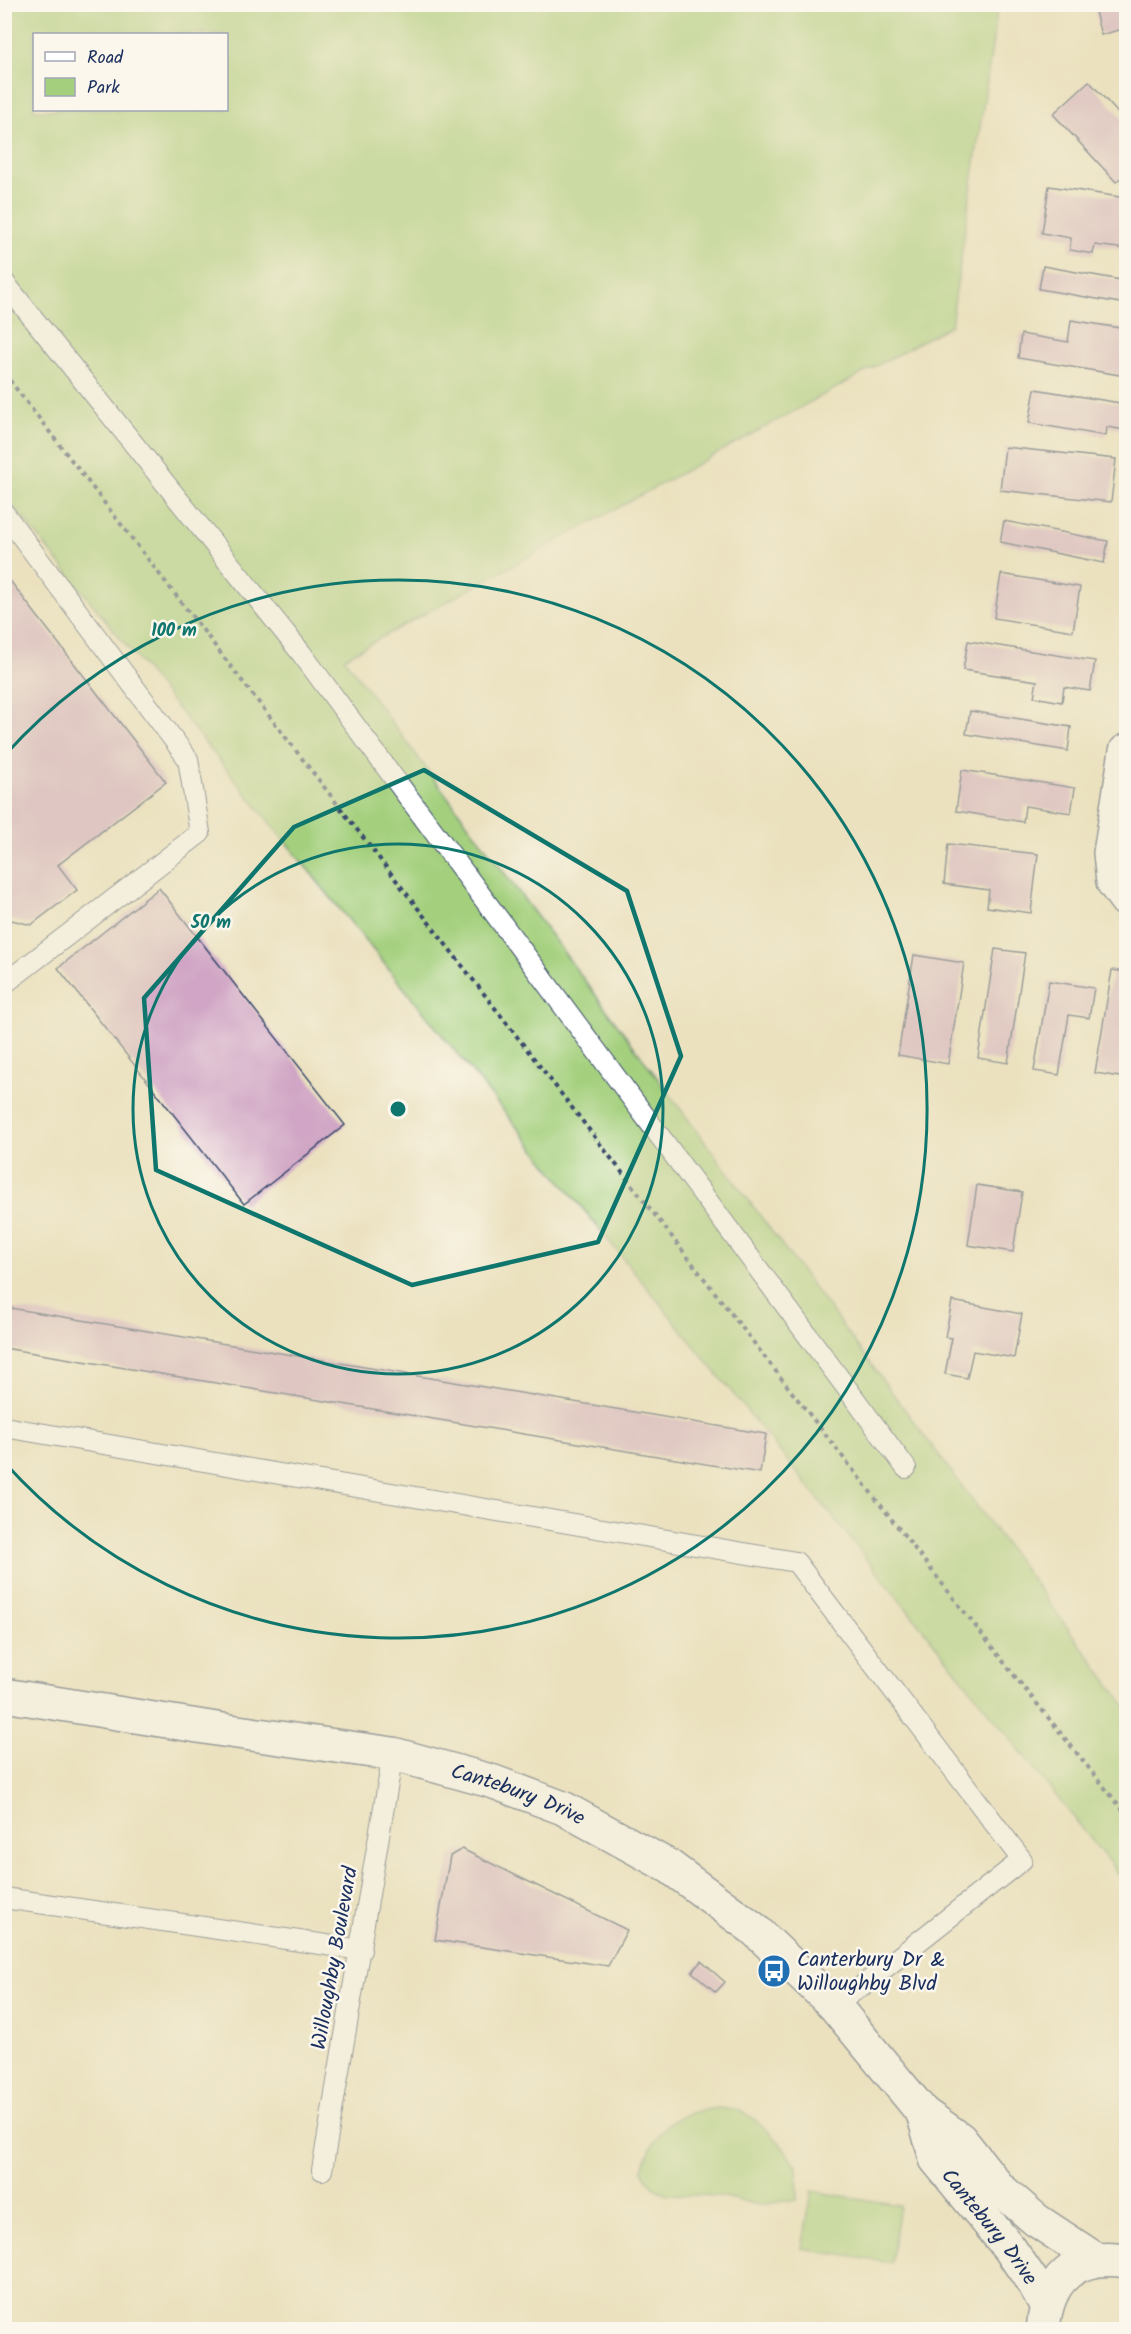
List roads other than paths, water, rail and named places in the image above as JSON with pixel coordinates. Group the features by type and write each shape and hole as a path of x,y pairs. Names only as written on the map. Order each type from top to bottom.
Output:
{"street":[{"path":"1126,751 1110,853 1113,882 1126,900"},
{"name":"Cantebury Drive","path":"4,1695 393,1754 494,1782 563,1808 670,1867 754,1929 834,2005 922,2113 960,2139 999,2188 1028,2214 1111,2260"},
{"name":"Cantebury Drive","path":"922,2113 936,2159 1010,2249 1036,2287 1045,2317"},
{"path":"1045,2317 1053,2289 1068,2273 1079,2265 1111,2260"}],"lane":[{"path":"4,282 302,654 906,1468"},
{"path":"4,513 188,759 200,833 4,984"},
{"path":"4,1427 795,1562 1022,1860 862,1986 834,2005"},
{"name":"Willoughby Boulevard","path":"322,2170 393,1754"},
{"path":"4,1898 361,1950"}],"place":[{"name":"Canterbury Dr & Willoughby Blvd","path":"774,1971"}]}
